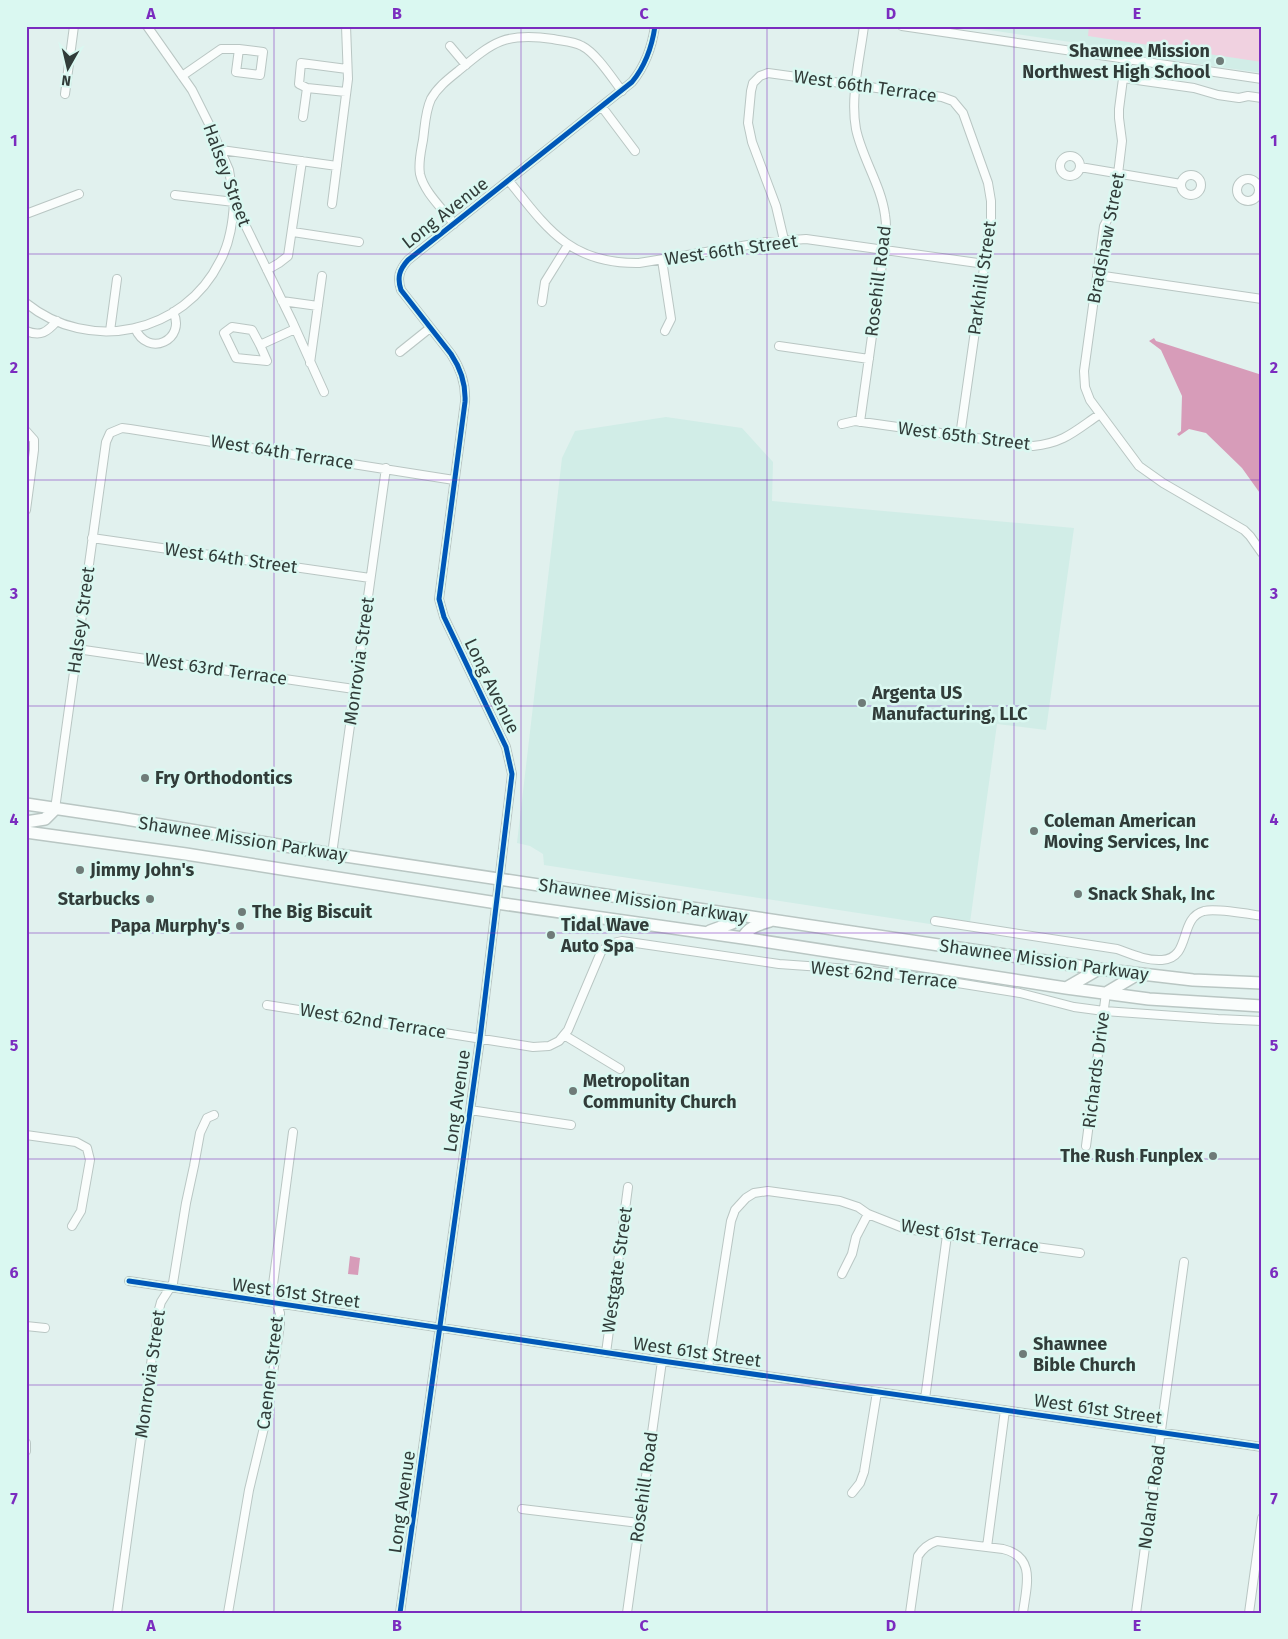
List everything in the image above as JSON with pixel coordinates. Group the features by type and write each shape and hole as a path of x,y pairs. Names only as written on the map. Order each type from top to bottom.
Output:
{"highway":[{"name":"Shawnee Mission Parkway","path":"26,804 332,854 1099,969 1194,980 1262,983"},
{"path":"26,822 45,819 55,809"},
{"name":"Shawnee Mission Parkway","path":"26,832 186,854 497,903 706,932 1066,988 1184,1002 1262,1006"},
{"path":"706,932 726,926 744,916"},
{"path":"743,938 744,934 752,928 772,920"},
{"path":"1066,988 1099,969"},
{"path":"1106,993 1138,974"}],"street":[{"path":"65,94 74,26"},
{"name":"Halsey Street","path":"147,26 192,90 221,150 230,176 234,202 324,392"},
{"path":"332,204 346,92 346,26"},
{"name":"Long Avenue","path":"400,1613 480,1039 512,786 511,761 502,738 444,617 439,599 465,395 463,376 458,364 401,290 399,273 402,266 408,260 622,91 638,75 646,62 651,49 655,26"},
{"name":"Rosehill Road","path":"860,422 884,250 886,223 884,208 859,140 856,126 854,107 864,26"},
{"path":"902,26 1262,80"},
{"path":"454,224 423,182 419,166 427,110 431,100 441,85 466,65 490,47 516,36 573,42 590,52 622,91"},
{"path":"450,46 466,65"},
{"path":"182,76 221,49 239,49"},
{"name":"Bradshaw Street","path":"1100,414 1090,400 1085,387 1084,371 1104,226 1114,207 1122,141 1119,118 1123,78 1129,60"},
{"path":"346,92 307,88 298,84 301,63 347,69"},
{"name":"West 66th Terrace","path":"784,240 776,206 752,142 748,124 753,83 760,76 768,73 944,97 953,101 963,113 966,123"},
{"path":"1123,78 1194,88 1218,95 1239,98 1248,96 1262,98"},
{"path":"303,117 307,88"},
{"path":"602,107 635,151"},
{"name":"Parkhill Street","path":"960,436 991,219 990,201 984,172 966,123"},
{"path":"221,150 336,166"},
{"path":"267,270 279,264 288,256 302,161"},
{"path":"1080,167 1181,184"},
{"name":"West 66th Street","path":"509,180 549,230 578,251 605,261 623,264 639,263 784,240 806,239 985,264"},
{"path":"26,214 78,194"},
{"path":"26,303 42,315 71,327 88,331 110,332 136,328 156,322 193,298 216,270 226,247 233,218 234,202 175,195"},
{"path":"293,232 359,242"},
{"path":"542,302 545,282 568,245"},
{"path":"662,260 671,319 665,330"},
{"path":"310,362 322,276"},
{"path":"1097,276 1262,299"},
{"path":"110,332 117,279"},
{"path":"282,301 318,306"},
{"path":"136,328 139,336 147,343 159,344 167,341 174,333 176,323 173,312"},
{"path":"26,331 33,334 43,334 57,321"},
{"path":"232,327 252,330 260,345 267,361 236,358 224,333 232,327"},
{"path":"400,352 430,328"},
{"path":"260,345 295,329"},
{"path":"780,346 869,359"},
{"path":"1100,414 1139,466 1244,530 1262,553"},
{"name":"West 65th Street","path":"842,424 855,421 1032,446 1050,444 1062,440 1100,414"},
{"name":"West 64th Terrace","path":"110,432 122,428 130,429 454,480"},
{"path":"26,510 34,450 34,440 28,432"},
{"name":"Halsey Street","path":"55,809 106,442 110,432"},
{"name":"Monrovia Street","path":"332,854 386,468"},
{"name":"West 64th Street","path":"92,538 370,578"},
{"name":"West 63rd Terrace","path":"77,649 354,689"},
{"path":"935,922 1116,949 1144,958 1162,960 1171,958 1178,953 1184,944 1187,928 1192,919 1205,911 1262,916"},
{"name":"West 62nd Terrace","path":"267,1005 541,1047 559,1041 564,1035 572,1022 601,952 609,944 622,941 771,963 864,970 945,981 1020,993 1074,1007 1104,1011 1262,1021"},
{"name":"Richards Drive","path":"1086,1146 1106,993"},
{"path":"564,1035 620,1070"},
{"path":"470,1110 571,1125"},
{"name":"Monrovia Street","path":"117,1613 158,1314 161,1302 174,1283 186,1203 200,1133 207,1118 214,1115"},
{"name":"Caenen Street","path":"228,1613 249,1490 268,1415 280,1324 280,1313 272,1292 293,1132"},
{"path":"26,1135 76,1142 87,1148 90,1160 82,1211 72,1226"},
{"name":"Westgate Street","path":"606,1352 628,1187"},
{"name":"West 61st Terrace","path":"708,1368 735,1210 754,1192 768,1191 840,1201 906,1229 1080,1253"},
{"path":"842,1274 868,1214"},
{"path":"925,1399 947,1235"},
{"name":"Noland Road","path":"1136,1613 1184,1262"},
{"name":"West 61st Street","path":"129,1281 708,1368 1262,1447"},
{"path":"26,1326 45,1328"},
{"name":"Rosehill Road","path":"627,1613 662,1361"},
{"path":"852,1493 864,1472 877,1392"},
{"path":"987,1546 1005,1410"},
{"path":"26,1443 26,1451"},
{"path":"522,1509 639,1523"},
{"path":"1249,1613 1262,1518"},
{"path":"910,1613 917,1564 922,1549 937,1541 987,1546 1013,1551 1020,1556 1025,1563 1028,1573 1023,1613"}],"shaded area":[{"name":"Shawnee Mission Northwest High School","path":"962,26 1262,26 1262,73 1094,49 1084,44"},
{"path":"1089,26 1262,26 1262,62 1088,36"},
{"path":"1154,338 1156,341 1262,375 1262,496 1242,468 1206,433 1189,429 1179,436 1177,434 1181,431 1182,396 1161,350 1149,341"},
{"path":"666,417 742,428 773,462 772,501 1074,528 1046,730 997,724 969,930 544,865 543,854 530,846 517,843 562,458 575,431"},
{"path":"350,1256 360,1258 358,1275 348,1274"}],"cycle path":[{"path":"400,1613 480,1039 512,774 506,747 444,617 439,599 465,402 464,383 458,365 451,354 401,290 400,274 408,260 632,82 648,56 655,26"},
{"path":"129,1281 662,1361 1262,1447"}],"place":[{"name":"Shawnee Mission Northwest High School","path":"1220,61"},
{"name":"Argenta US Manufacturing, LLC","path":"862,703"},
{"name":"Fry Orthodontics","path":"145,778"},
{"name":"Coleman American Moving Services, Inc","path":"1034,831"},
{"name":"Jimmy John's","path":"80,870"},
{"name":"Snack Shak, Inc","path":"1078,894"},
{"name":"Starbucks","path":"150,899"},
{"name":"The Big Biscuit","path":"242,912"},
{"name":"Papa Murphy's","path":"240,926"},
{"name":"Tidal Wave Auto Spa","path":"551,935"},
{"name":"Metropolitan Community Church","path":"573,1091"},
{"name":"The Rush Funplex","path":"1213,1156"},
{"name":"Shawnee Bible Church","path":"1023,1354"}]}
